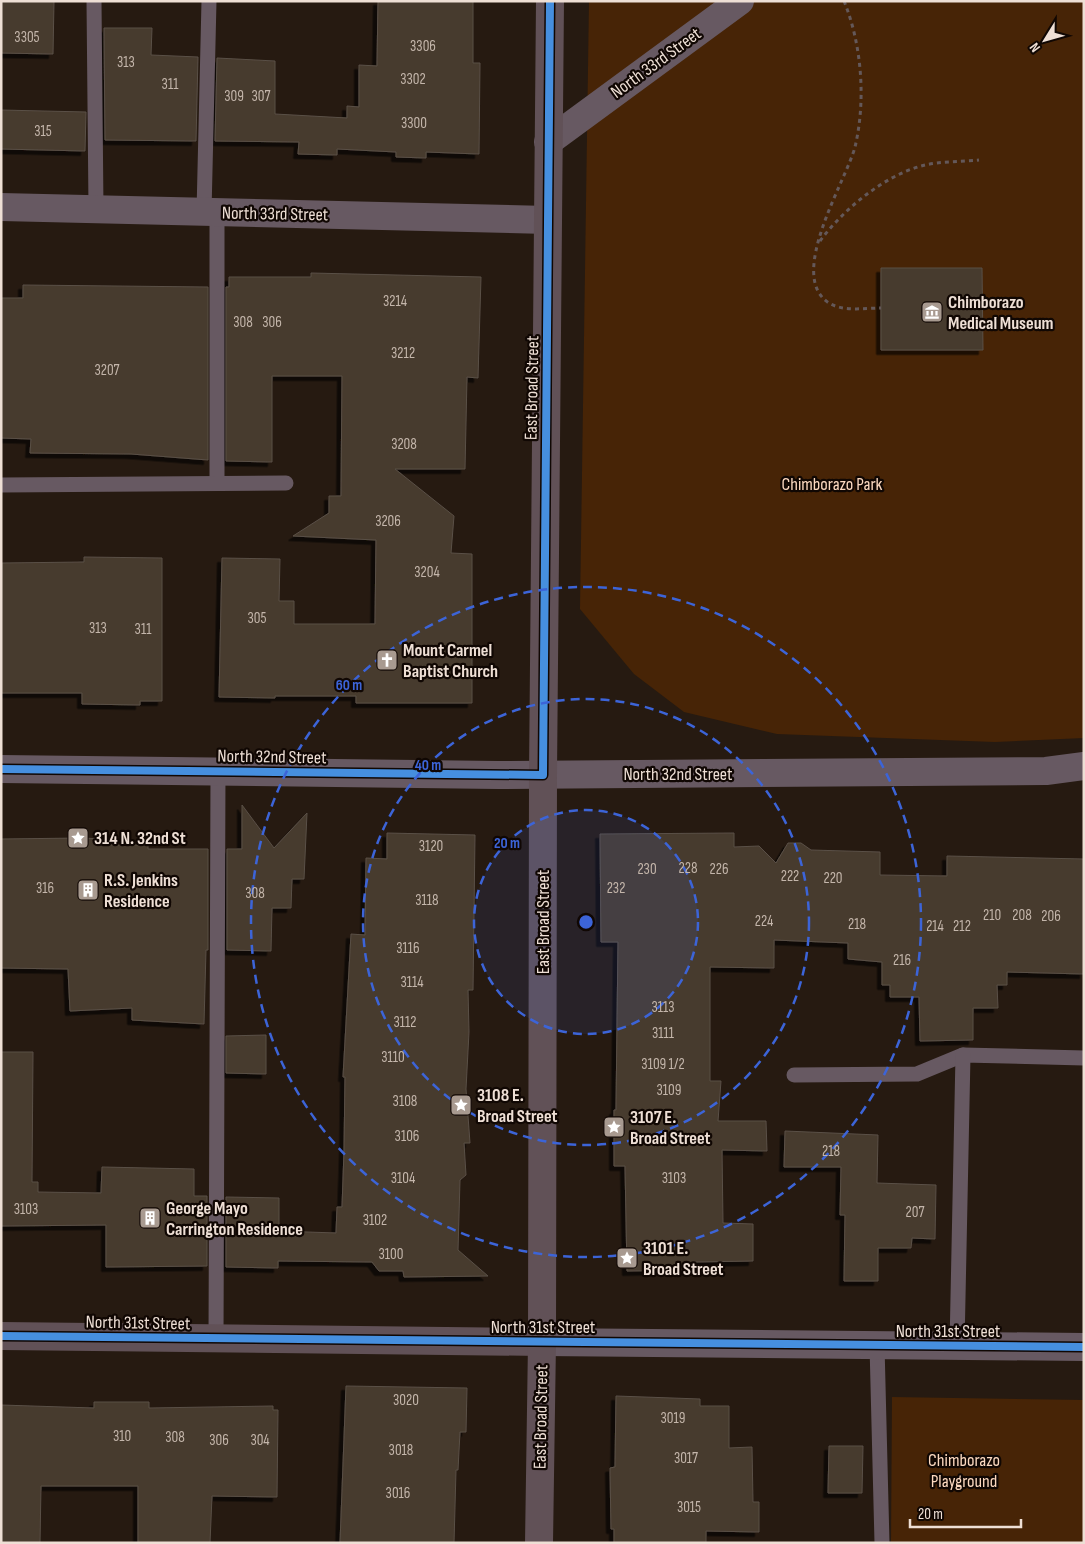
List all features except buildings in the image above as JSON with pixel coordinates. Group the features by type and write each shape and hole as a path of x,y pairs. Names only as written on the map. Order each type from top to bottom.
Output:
{"main road":[{"name":"East Broad Street","path":"539,1543 542,1342 543,775 550,1"},
{"name":"North 31st Street","path":"1,1336 542,1342"}],"street":[{"name":"North 33rd Street","path":"548,142 740,1"},
{"name":"North 33rd Street","path":"1,207 548,220"},
{"name":"North 32nd Street","path":"1,769 543,775 1046,771 1084,766"},
{"name":"North 31st Street","path":"542,1342 1084,1347"}],"lane":[{"path":"94,1 96,209"},
{"path":"209,1 211,212 217,482"},
{"path":"1,486 217,482 286,483"},
{"path":"216,1339 218,771"},
{"path":"794,1075 917,1074 962,1055 1084,1058"},
{"path":"957,1346 962,1055"},
{"path":"876,1345 882,1543"}],"path":[{"path":"844,1 853,22 859,64 861,110 854,148 817,245 814,276 819,293 829,303 848,308 881,308"},
{"path":"817,245 833,224 890,179 922,166 979,160"}],"green space":[{"name":"Chimborazo Park","path":"589,1 1084,1 1084,738 995,742 777,734 684,712 634,674 580,609"},
{"name":"Chimborazo Playground","path":"892,1397 1084,1400 1084,1543 891,1543"}],"cycle path":[{"path":"1,769 543,775 550,1"},
{"path":"1,1336 1084,1347"}],"place":[{"name":"Chimborazo Medical Museum","path":"932,312"},
{"name":"Mount Carmel Baptist Church","path":"387,660"},
{"name":"314 N. 32nd St","path":"78,838"},
{"name":"R.S. Jenkins Residence","path":"88,890"},
{"name":"3108 E. Broad Street","path":"461,1105"},
{"name":"3107 E. Broad Street","path":"614,1127"},
{"name":"George Mayo Carrington Residence","path":"150,1218"},
{"name":"3101 E. Broad Street","path":"627,1258"}]}
